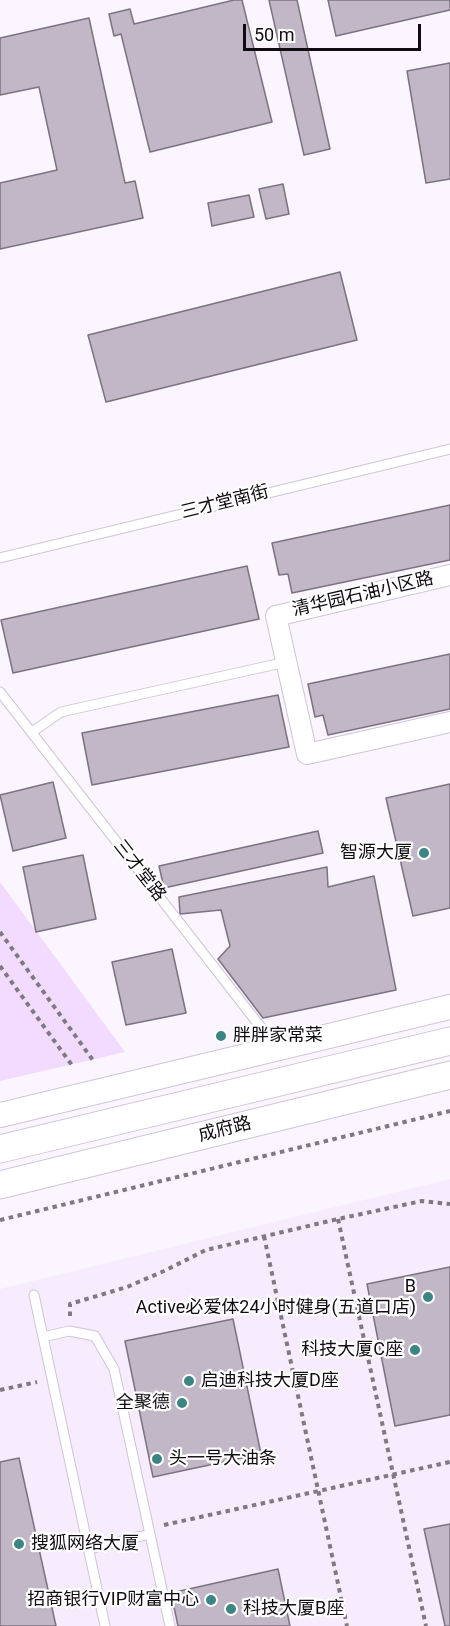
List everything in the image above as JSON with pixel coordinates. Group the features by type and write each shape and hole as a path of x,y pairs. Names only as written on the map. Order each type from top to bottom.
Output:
{"main road":[{"name":"成府路","path":"0,1149 450,1041"},
{"name":"成府路","path":"0,1185 450,1075"}],"street":[{"name":"清华园石油小区路","path":"450,574 276,616 307,754 450,723"},
{"path":"0,1115 279,1050 450,1007"}],"lane":[{"name":"三才堂南街","path":"0,558 450,449"},
{"path":"32,732 61,712 286,662"},
{"name":"三才堂路","path":"0,692 279,1050"},
{"path":"34,1295 105,1626"},
{"path":"43,1337 69,1331 95,1336 114,1369 170,1626"},
{"path":"88,1549 150,1534"}],"path":[{"path":"0,932 95,1063"},
{"path":"0,966 74,1068"},
{"name":"成府路","path":"0,1220 450,1111"},
{"path":"69,1331 70,1304 127,1287 206,1250 422,1202 450,1203"},
{"path":"338,1219 426,1626"},
{"path":"264,1236 347,1626"},
{"path":"0,1390 53,1378"},
{"path":"182,1521 450,1462"}],"shaded area":[{"path":"0,882 125,1052 0,1081"},
{"path":"450,1179 450,1626 0,1626 0,1289"}],"building":[{"path":"242,0 272,122 150,152 121,34 114,36 109,14 130,9 134,24"},
{"path":"269,0 297,0 330,149 304,155"},
{"path":"328,0 450,0 450,10 336,36"},
{"path":"89,18 125,183 135,181 143,218 0,249 0,183 57,170 39,87 0,95 0,38"},
{"path":"450,63 450,179 426,183 407,71"},
{"path":"283,184 289,214 266,219 259,189"},
{"path":"249,195 254,217 212,226 208,203"},
{"path":"340,272 357,340 106,402 88,335"},
{"path":"450,505 450,560 292,593 288,574 279,575 272,543"},
{"path":"247,566 259,619 13,673 1,620"},
{"path":"450,654 450,709 328,735 323,715 315,717 308,684"},
{"path":"278,695 289,747 92,785 82,733"},
{"path":"53,782 66,838 13,851 0,795"},
{"name":"智源大厦","path":"450,784 450,908 413,916 386,798"},
{"path":"318,831 323,853 164,888 159,866"},
{"path":"83,855 96,919 36,932 23,867"},
{"path":"327,867 328,887 374,876 396,990 263,1018 218,959 230,946 221,910 180,914 179,897"},
{"path":"172,949 186,1013 126,1025 112,962"},
{"name":"科技大厦C座","path":"450,1267 450,1415 395,1426 367,1284"},
{"name":"启迪科技大厦D座","path":"233,1319 261,1454 153,1477 125,1341"},
{"name":"搜狐网络大厦","path":"19,1458 56,1626 0,1626 0,1462"},
{"path":"450,1524 450,1626 445,1626 424,1529"},
{"name":"科技大厦B座","path":"278,1569 290,1626 178,1626 171,1593"}],"place":[{"name":"智源大厦","path":"424,853"},
{"name":"胖胖家常菜","path":"221,1036"},
{"name":"B Active必爱体24小时健身(五道口店)","path":"428,1297"},
{"name":"科技大厦C座","path":"415,1350"},
{"name":"启迪科技大厦D座","path":"189,1381"},
{"name":"全聚德","path":"182,1403"},
{"name":"头一号大油条","path":"157,1459"},
{"name":"搜狐网络大厦","path":"19,1544"},
{"name":"招商银行VIP财富中心","path":"211,1600"},
{"name":"科技大厦B座","path":"231,1609"}]}
